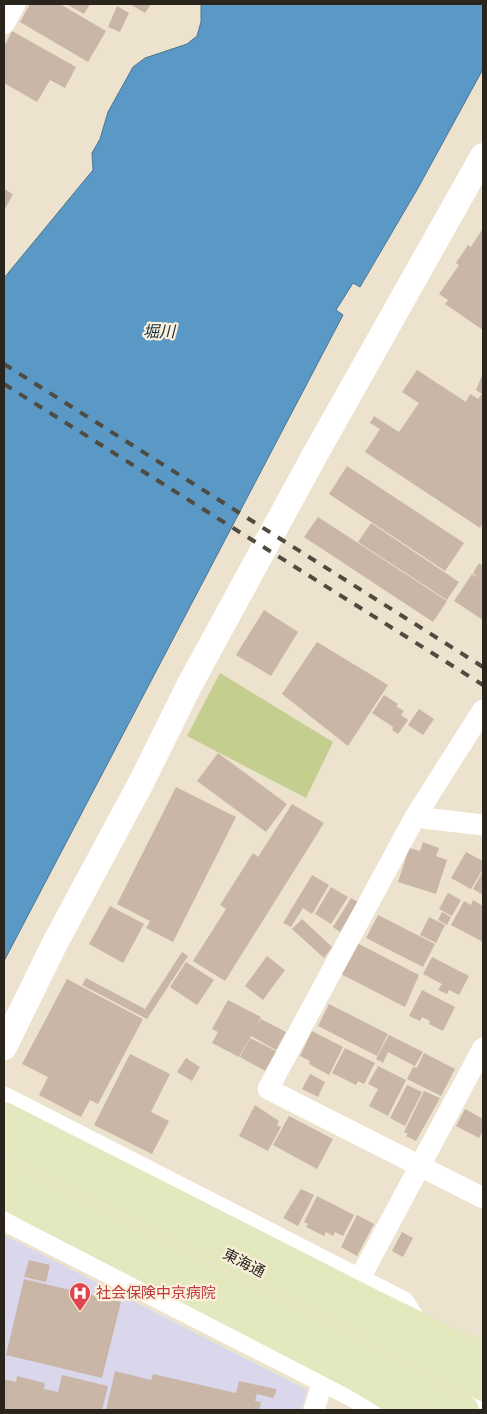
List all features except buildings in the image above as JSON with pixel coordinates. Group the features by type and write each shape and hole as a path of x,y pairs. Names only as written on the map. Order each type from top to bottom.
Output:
{"main road":[{"path":"4,1116 374,1304 483,1357"},
{"name":"東海通","path":"4,1140 483,1387"},
{"name":"東海通","path":"4,1173 465,1410"},
{"path":"4,1195 354,1376 401,1405"},
{"path":"482,1410 483,1405"}],"street":[{"path":"4,24 15,4"},
{"path":"4,1047 55,943 142,781 193,677 483,156"},
{"path":"483,710 415,817 268,1089 483,1198"},
{"path":"415,817 483,825"},
{"path":"360,1278 483,1048"},
{"path":"4,1097 404,1302 418,1325"},
{"path":"4,1220 366,1404 401,1405"},
{"path":"314,1410 323,1381"}],"shaded area":[{"name":"社会保険中京病院","path":"4,1235 307,1390 301,1410 4,1410"}],"green space":[{"path":"220,673 333,742 306,798 187,736"}],"water":[{"name":"堀川","path":"201,4 483,4 483,69 418,188 360,287 353,283 336,310 343,315 4,961 4,278 93,170 92,153 100,139 108,112 133,67 145,58 187,44 197,36 201,22"}],"railway":[{"path":"4,364 483,667"},
{"path":"4,384 483,685"}],"place":[{"name":"社会保険中京病院","path":"80,1312"}]}
